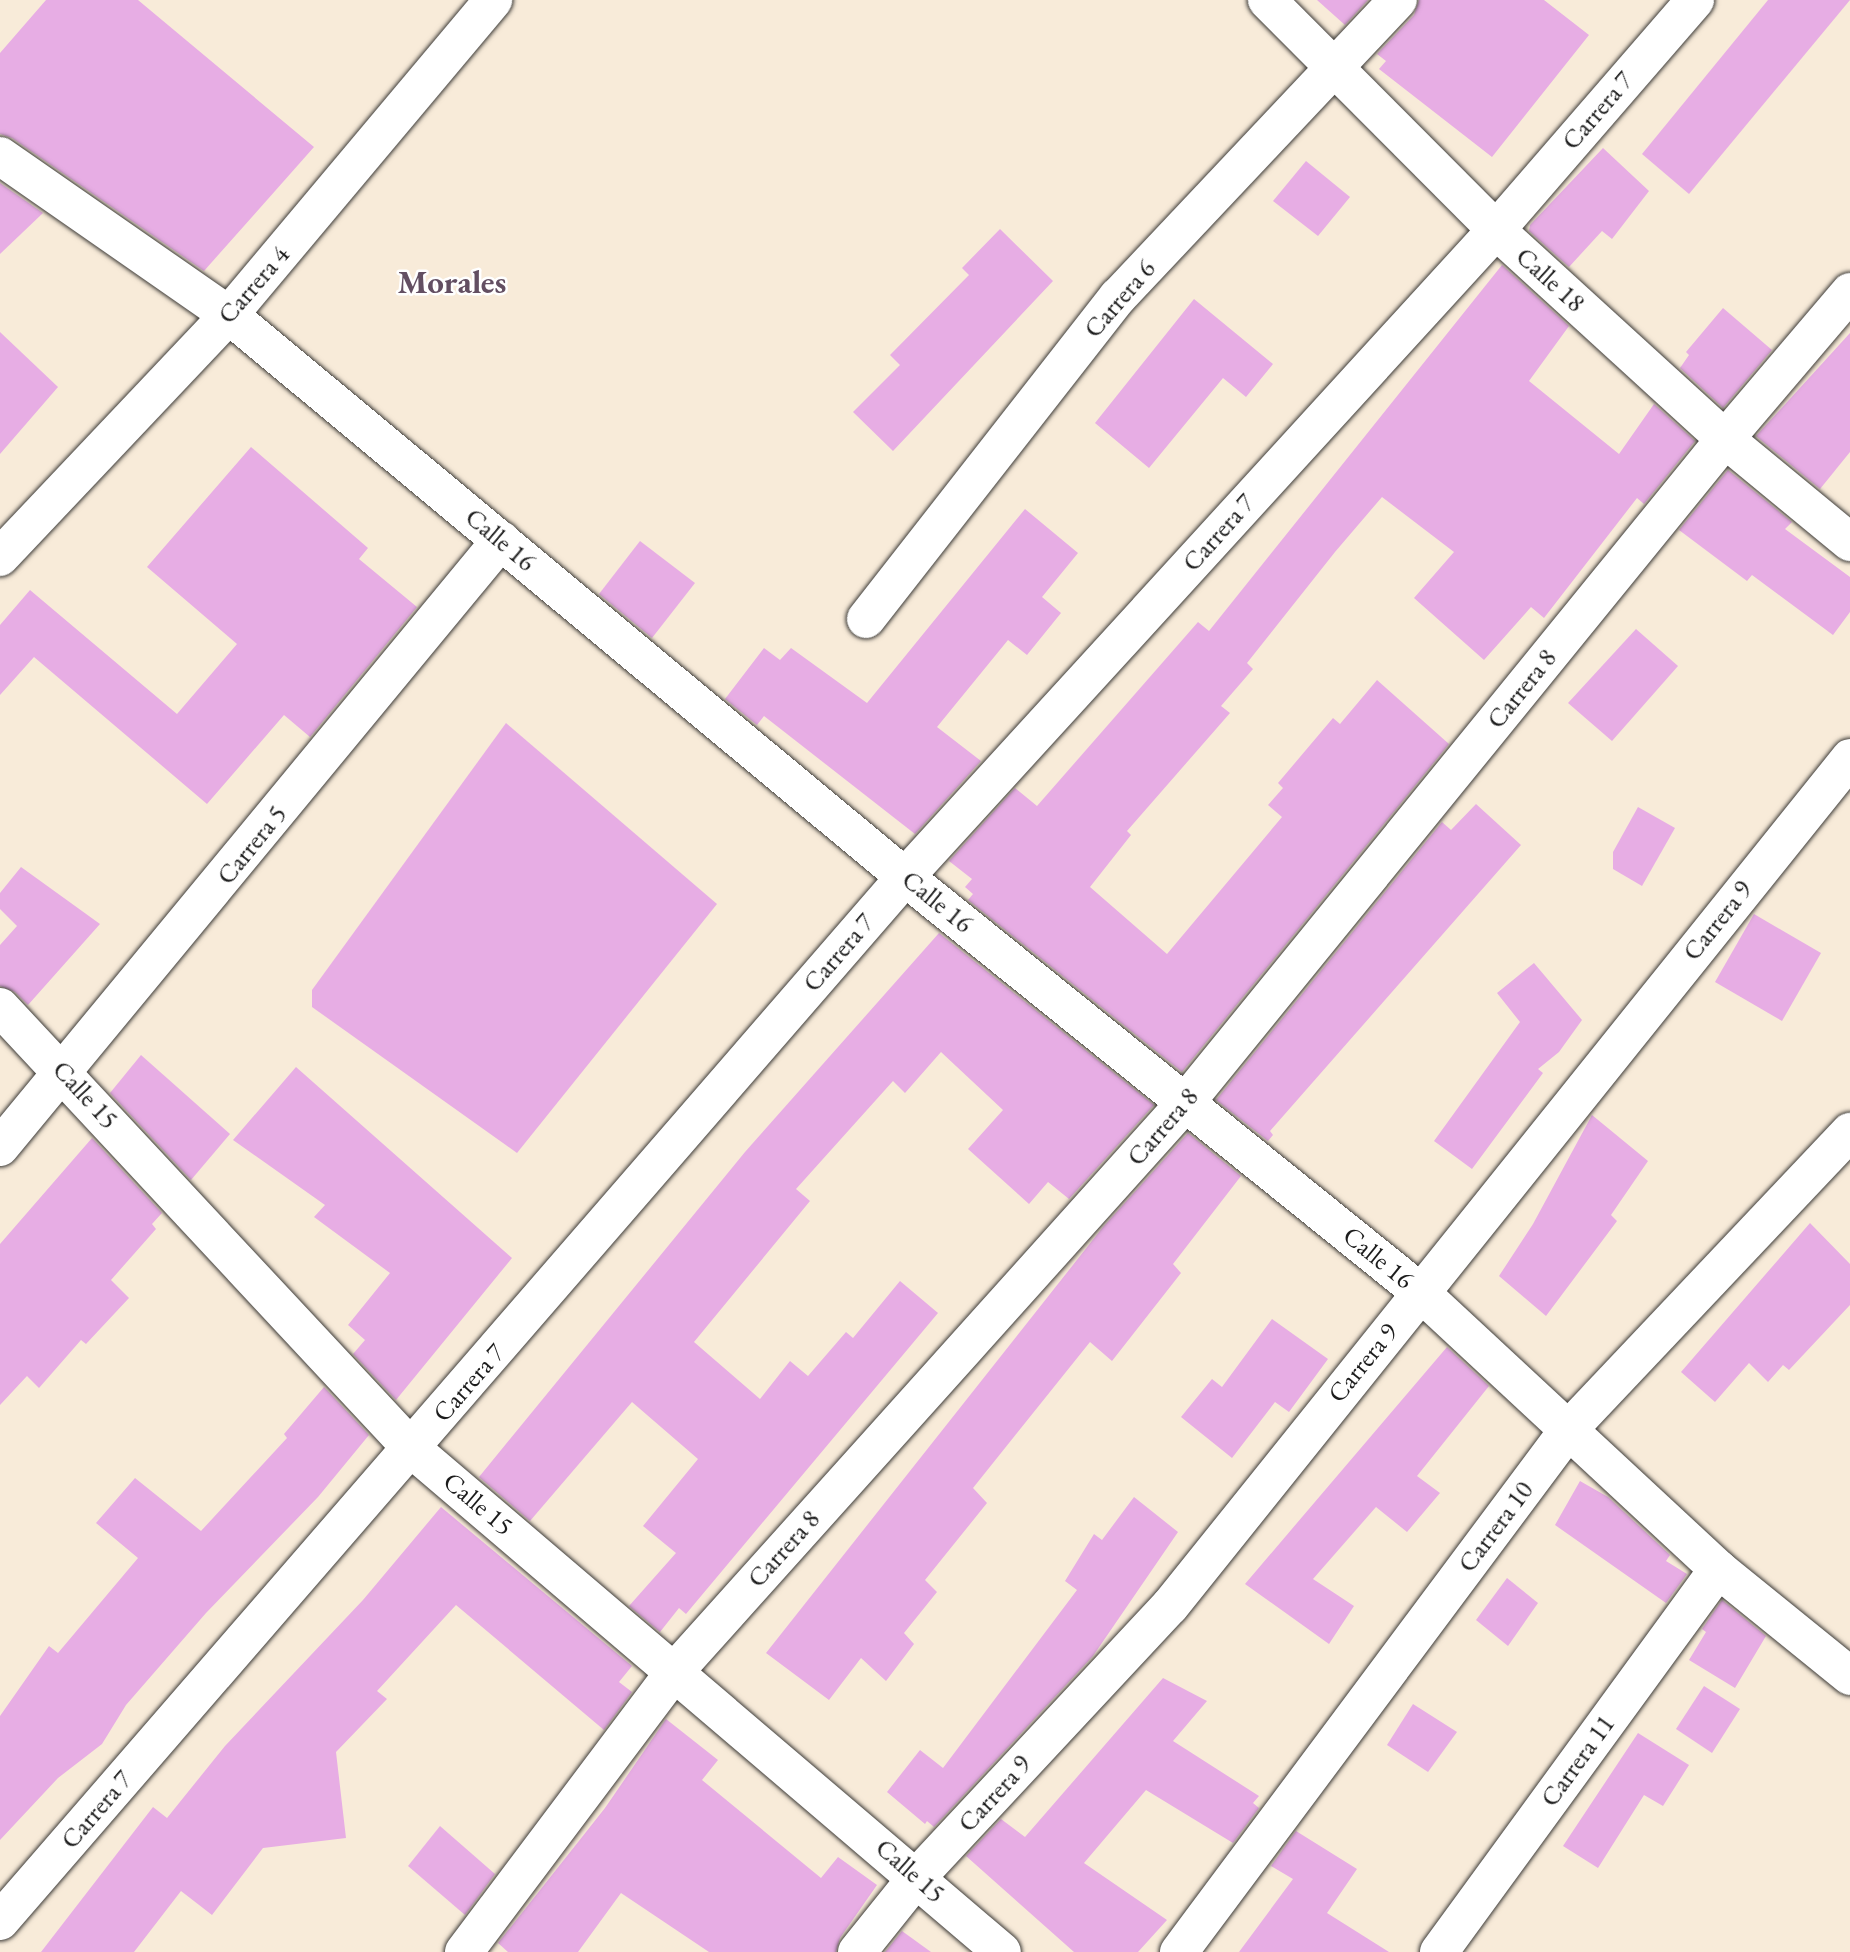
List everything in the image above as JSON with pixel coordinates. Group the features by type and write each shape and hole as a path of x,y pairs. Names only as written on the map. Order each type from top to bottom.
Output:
{"street":[{"name":"Carrera 4","path":"0,557 229,315 494,0"},
{"name":"Calle 18","path":"1267,0 1337,65 1496,230 1725,439 1850,542"},
{"name":"Carrera 6","path":"866,619 1118,297 1398,0"},
{"name":"Carrera 7","path":"0,1921 412,1449 905,877 1496,230 1695,0"},
{"name":"Calle 16","path":"0,156 229,315 905,877 1420,1292 1718,1569 1850,1676"},
{"name":"Carrera 8","path":"464,1952 675,1671 1186,1102 1725,439 1850,292"},
{"name":"Carrera 5","path":"0,1147 65,1072 501,540"},
{"name":"Carrera 9","path":"857,1952 917,1877 1170,1606 1850,758"},
{"name":"Calle 15","path":"0,1007 65,1072 412,1449 1002,1952"},
{"name":"Carrera 10","path":"1178,1952 1569,1429 1850,1132"},
{"name":"Carrera 11","path":"1438,1952 1718,1569"}],"building":[{"path":"46,0 138,0 314,147 204,271 12,138 0,134 0,53"},
{"path":"1317,0 1368,0 1345,25"},
{"path":"1419,0 1544,0 1589,35 1492,157 1379,69 1386,61 1377,54 1414,15"},
{"path":"1768,0 1850,0 1689,194 1642,154"},
{"path":"1603,148 1649,191 1612,239 1602,231 1569,267 1529,231 1530,225"},
{"path":"1306,161 1350,197 1318,236 1273,201"},
{"path":"0,183 43,213 0,254"},
{"path":"1000,229 1053,281 893,451 853,412 900,365 890,355 969,275 962,268"},
{"path":"1502,265 1569,326 1529,381 1619,454 1654,404 1695,441 1644,504 1637,498 1544,618 1531,607 1484,660 1414,598 1454,552 1382,497 1335,552 1247,663 1253,669 1221,706 1230,713 1127,831 1131,835 1090,887 1167,954 1282,817 1268,805 1283,788 1278,783 1333,718 1340,724 1377,680 1449,744 1182,1072 968,900 973,894 965,887 972,879 949,861 1015,788 1037,806 1198,622 1209,631"},
{"path":"1194,299 1273,364 1246,397 1223,378 1149,468 1095,423"},
{"path":"1723,308 1772,350 1723,408 1680,368 1689,355 1686,352"},
{"path":"0,332 58,387 0,454"},
{"path":"1850,333 1850,452 1820,489 1756,436"},
{"path":"251,447 368,548 359,559 417,607 310,737 284,715 207,804 34,657 0,695 0,625 30,590 177,714 237,644 147,567"},
{"path":"1728,470 1792,522 1785,529 1850,577 1850,612 1833,635 1752,575 1747,581 1679,530"},
{"path":"1025,509 1078,553 1042,597 1061,613 1027,655 1008,640 937,727 981,761 915,834 764,716 757,725 725,699 764,648 780,660 791,648 867,703"},
{"path":"640,541 695,583 652,638 599,594"},
{"path":"1636,629 1678,666 1612,741 1568,703"},
{"path":"506,723 717,904 517,1153 312,1007 312,990"},
{"path":"1476,804 1521,845 1270,1131 1273,1135 1268,1141 1216,1100 1442,822 1451,830"},
{"path":"1638,807 1675,828 1642,886 1613,869 1613,852"},
{"path":"21,867 100,924 28,1005 15,992 0,986 0,945 17,926 0,909 0,893"},
{"path":"1754,914 1821,953 1782,1021 1715,982"},
{"path":"939,933 1154,1105 1069,1199 1048,1182 1029,1204 968,1149 1003,1110 941,1052 905,1093 893,1081 796,1189 810,1201 694,1342 760,1399 790,1361 808,1376 846,1332 853,1338 900,1281 938,1313 686,1614 679,1608 660,1632 629,1606 676,1553 643,1526 698,1459 632,1402 530,1521 479,1477 745,1152"},
{"path":"1534,963 1582,1020 1559,1052 1538,1069 1543,1073 1472,1169 1434,1141 1520,1022 1497,993"},
{"path":"141,1055 230,1134 191,1180 110,1093"},
{"path":"296,1067 512,1258 396,1400 353,1354 365,1340 348,1325 390,1273 314,1217 325,1205 233,1140"},
{"path":"1592,1115 1648,1161 1611,1215 1617,1221 1546,1316 1499,1276 1533,1224"},
{"path":"1188,1133 1241,1176 1173,1264 1181,1273 1112,1361 1090,1342 973,1488 987,1503 925,1580 937,1592 904,1633 914,1644 886,1681 861,1658 829,1700 766,1653 1103,1227"},
{"path":"92,1138 162,1213 152,1224 156,1229 111,1280 129,1298 86,1344 81,1340 39,1388 27,1376 0,1405 0,1244"},
{"path":"1810,1223 1850,1264 1850,1305 1789,1370 1783,1365 1768,1382 1749,1363 1715,1402 1681,1372"},
{"path":"1272,1319 1328,1359 1289,1412 1275,1402 1232,1458 1181,1417 1212,1379 1222,1387"},
{"path":"1447,1347 1489,1386 1417,1476 1440,1493 1407,1532 1376,1507 1313,1579 1354,1606 1329,1644 1245,1584"},
{"path":"324,1387 369,1435 318,1497 206,1613 126,1705 102,1744 58,1778 0,1840 0,1716 49,1646 58,1653 138,1558 96,1523 135,1478 201,1531 287,1438 284,1434"},
{"path":"1580,1481 1608,1497 1670,1555 1666,1561 1687,1574 1666,1603 1555,1525"},
{"path":"1134,1497 1178,1532 1093,1656 934,1827 927,1821 925,1824 887,1792 920,1750 943,1768 1077,1590 1065,1581 1094,1534 1102,1540"},
{"path":"441,1507 632,1666 619,1682 632,1692 604,1730 456,1605 377,1691 387,1699 336,1752 346,1838 263,1848 212,1915 181,1891 134,1952 41,1952 153,1807 167,1818 225,1746 363,1600"},
{"path":"1507,1578 1538,1603 1508,1646 1476,1620"},
{"path":"1722,1600 1766,1636 1735,1688 1689,1660 1706,1632 1702,1629"},
{"path":"1163,1678 1207,1701 1173,1741 1259,1796 1253,1803 1259,1808 1233,1843 1146,1790 1084,1863 1167,1920 1138,1952 1074,1952 966,1856 1001,1819 1025,1837"},
{"path":"1704,1686 1740,1709 1712,1753 1676,1729"},
{"path":"1413,1704 1457,1732 1428,1772 1387,1745"},
{"path":"666,1719 718,1760 702,1780 821,1878 838,1857 877,1885 840,1938 836,1952 709,1952 621,1893 578,1952 508,1952 498,1943 605,1808"},
{"path":"1638,1733 1689,1765 1663,1806 1644,1795 1598,1868 1563,1846"},
{"path":"440,1826 495,1874 465,1915 408,1866"},
{"path":"1296,1831 1357,1869 1327,1913 1389,1952 1239,1952 1293,1879 1271,1866"},
{"path":"902,1931 931,1952 885,1952"}],"district":[{"name":"Morales","path":"452,282"}]}
